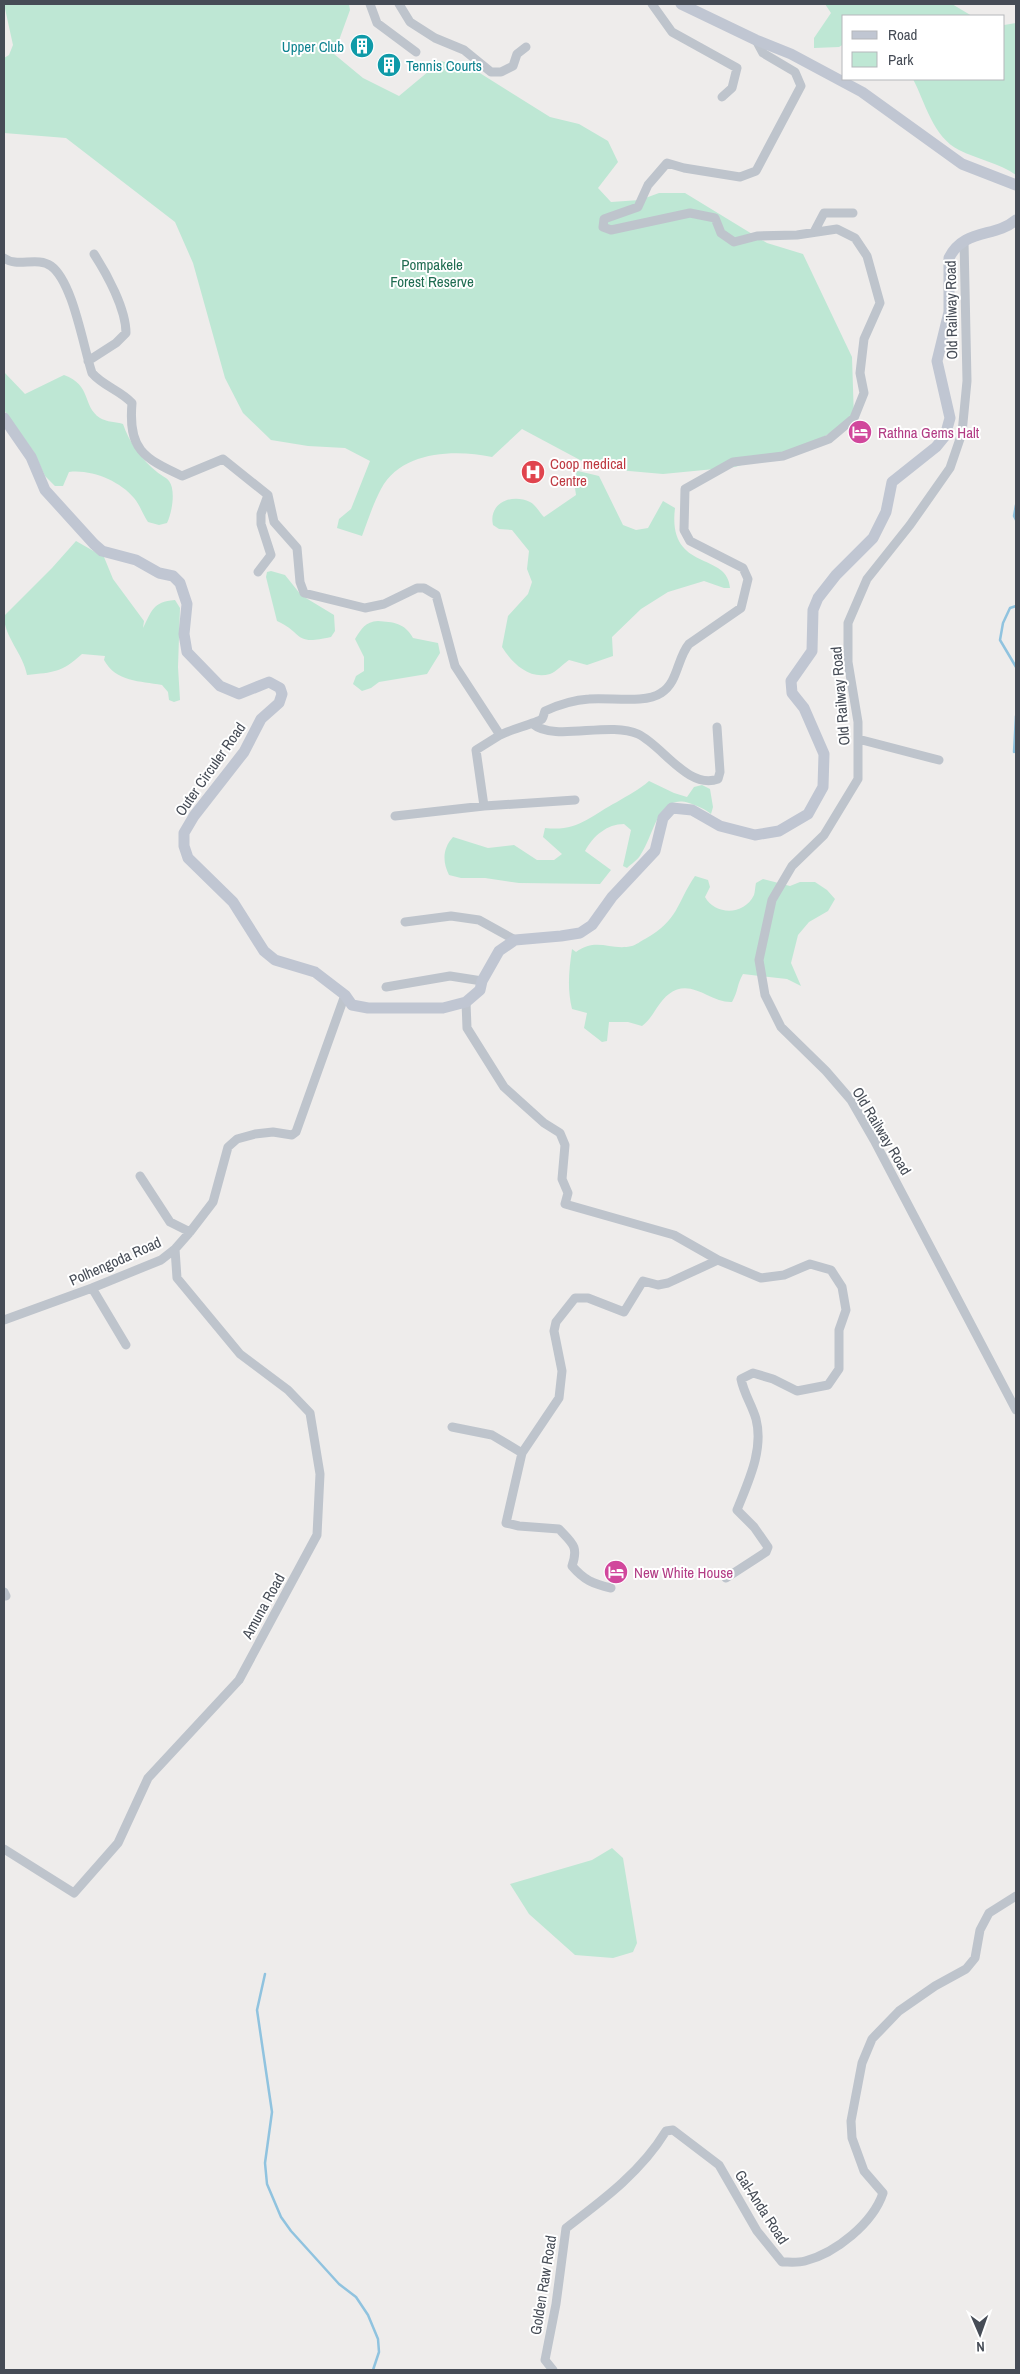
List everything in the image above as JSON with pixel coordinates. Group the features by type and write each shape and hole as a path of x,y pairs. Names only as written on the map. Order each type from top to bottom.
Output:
{"street":[{"path":"370,4 377,23 416,52"},
{"path":"399,4 410,22 436,38 464,50 491,72 501,72 513,66 517,54 526,47"},
{"path":"652,4 672,32 737,68 732,88 722,97"},
{"path":"681,4 756,40 791,54 862,92 962,164 1016,185"},
{"path":"484,806 476,750 500,735 522,725 534,724 542,719 545,711 555,707 588,699 647,698 661,694 670,684 684,650 689,644 741,608 748,579 743,568 690,541 684,530 685,489 732,462 783,456 829,439 854,418 864,393 860,373 864,339 880,303 866,256 855,238 837,229 757,236 734,242 721,233 715,218 690,213 611,230 603,227 604,219 638,207 648,185 667,163 684,168 740,177 756,171 801,86 795,72 763,53 756,40"},
{"path":"814,232 824,213 853,212"},
{"path":"726,1578 766,1552 768,1547 754,1526 738,1510 753,1467 758,1442 756,1419 744,1394 741,1379 753,1373 773,1379 797,1391 828,1384 839,1369 839,1330 846,1310 842,1287 831,1270 810,1264 784,1275 761,1278 718,1260 674,1235 565,1204 568,1193 562,1179 565,1146 560,1133 544,1123 504,1087 467,1028 466,1002 480,990 482,981 499,951 515,940 561,936 580,932 592,925 612,896 654,851 663,818 672,808 692,810 720,826 755,835 779,831 808,814 823,787 824,754 804,708 792,693 791,681 812,651 813,610 818,598 836,575 873,538 886,512 892,482 936,447 945,436 950,418 937,361 949,312 949,258 953,250 977,234 1009,226 1016,220"},
{"name":"Old Railway Road","path":"964,241 966,381 962,433 950,468 910,525 867,579 848,622 848,662 858,722 858,779 824,835 792,866 772,900 759,960 765,995 781,1027 826,1071 851,1100 874,1140 1016,1410"},
{"path":"88,361 116,343 126,333 126,321 104,270 94,254"},
{"path":"4,258 14,262 41,262 52,267 68,289 92,373 101,383 126,396 132,403 130,426 134,441 146,455 160,465 182,476 223,459 268,495 274,522 297,548 300,582 304,593 365,608 384,604 417,588 424,588 436,596 455,666 500,735"},
{"name":"Outer Circuler Road","path":"4,418 31,457 44,490 94,544 102,551 136,560 159,573 173,576 180,582 186,604 184,634 186,652 220,686 240,694 269,682 280,688 282,694 278,703 261,719 244,752 194,816 184,833 184,846 188,858 233,902 264,951 275,960 315,972 345,995 352,1005 368,1008 443,1008 466,1002"},
{"path":"258,572 271,555 261,524 261,514 268,495"},
{"path":"534,724 545,732 613,729 638,734 685,772 710,781 718,779 720,772 717,727"},
{"path":"858,739 939,760"},
{"path":"395,816 484,806 575,800"},
{"path":"405,922 451,916 479,920 515,940"},
{"path":"386,987 450,976 482,981"},
{"name":"Polhengoda Road","path":"4,1320 92,1288 160,1260 175,1249 213,1202 228,1147 237,1139 255,1134 273,1132 292,1135 296,1132 345,995"},
{"path":"140,1176 170,1222 190,1232"},
{"name":"Amuna Road","path":"4,1849 74,1893 118,1843 148,1778 239,1680 317,1536 320,1474 310,1413 288,1390 240,1354 177,1278 175,1249"},
{"path":"611,1588 589,1582 580,1576 572,1566 576,1554 575,1547 559,1528 519,1526 506,1523 522,1453 559,1398 562,1371 554,1331 556,1322 575,1298 588,1298 624,1312 644,1281 658,1285 668,1283 718,1260"},
{"path":"92,1288 126,1345"},
{"path":"452,1427 492,1435 522,1453"},
{"name":"Gal-Anda Road","path":"673,2130 696,2145 719,2165 757,2231 782,2262 805,2261 845,2243 879,2206 883,2193 864,2171 852,2138 851,2121 862,2064 872,2039 900,2011 935,1986 966,1969 974,1958 980,1930 989,1913 1016,1896"},
{"name":"Golden Raw Road","path":"554,2370 545,2360 556,2304 566,2228 617,2190 658,2144 666,2131 673,2130"}],"green space":[{"name":"Pompakele Forest Reserve","path":"4,4 349,4 350,10 334,54 363,78 399,96 441,61 475,70 550,117 579,124 608,141 618,162 598,188 611,202 640,200 659,193 685,193 767,243 803,254 852,357 854,419 813,443 735,467 663,474 595,468 522,429 492,457 462,453 430,456 415,460 390,476 373,506 362,536 337,528 339,519 351,509 370,461 345,448 308,446 271,440 243,413 225,378 193,263 175,222 66,138 4,133 4,58 9,55 13,45"},
{"path":"825,4 952,4 970,15 842,15 842,45 814,48 814,38 831,13"},
{"path":"1016,23 1016,175 1002,167 959,150 950,144 936,128 913,80 1005,80 1005,25"},
{"path":"4,372 25,394 64,375 79,384 94,413 100,418 123,424 132,444 141,456 151,467 168,480 171,485 172,502 167,523 159,525 148,522 136,501 128,492 121,486 96,474 69,472 63,486 55,486 45,476 34,452 4,410"},
{"path":"578,471 599,476 623,525 636,530 648,528 663,501 675,508 675,529 680,543 688,552 719,569 727,577 730,588 724,588 704,581 668,592 641,609 612,637 613,656 587,665 569,660 550,674 535,675 516,664 502,647 508,616 528,594 532,582 527,569 529,551 512,530 499,529 493,525 492,517 494,511 503,502 516,499 532,503 544,517 576,495 573,474"},
{"path":"76,541 104,557 113,579 144,621 143,628 157,605 175,600 180,608 178,667 180,700 174,702 169,700 168,692 162,685 129,679 115,673 104,660 105,656 82,654 68,665 57,670 27,675 22,659 7,631 4,616"},
{"path":"271,571 285,575 301,595 334,615 335,631 331,637 304,639 277,621 266,577 267,572"},
{"path":"378,621 402,626 413,638 438,643 440,653 427,674 379,682 371,688 362,691 353,684 356,676 364,671 364,657 355,639 364,626"},
{"path":"649,781 687,797 694,787 702,785 710,789 713,807 711,814 689,803 679,802 670,804 658,818 640,856 627,868 623,866 631,830 624,824 612,826 601,832 592,840 585,851 611,870 600,884 519,883 485,878 461,878 449,875 445,865 445,850 453,837 488,848 514,845 537,860 554,860 562,854 543,837 545,828 566,828 583,822"},
{"path":"695,876 708,880 710,887 705,897 710,903 722,910 730,911 744,907 754,895 756,883 763,879 790,886 800,882 815,882 827,890 835,899 828,911 809,922 798,935 791,963 801,986 787,979 743,974 732,1002 716,999 693,989 677,990 665,998 642,1026 628,1022 609,1022 607,1041 602,1042 584,1028 587,1013 572,1009 569,979 572,949 576,952 591,945 624,947 638,943 656,932 671,918"},
{"path":"612,1848 623,1858 637,1943 633,1952 613,1958 575,1955 529,1914 510,1884 592,1860"}],"waterway":[{"path":"1016,505 1014,516 1016,520"},
{"path":"1016,606 1010,608 1003,623 1000,640 1016,667"},
{"path":"1014,752 1016,716"},
{"path":"265,1974 257,2010 272,2112 265,2163 267,2184 281,2217 291,2231 339,2284 356,2297 368,2315 378,2339 379,2352 373,2370"}],"place":[{"name":"Upper Club","path":"362,46"},
{"name":"Tennis Courts","path":"389,65"},
{"name":"Rathna Gems Halt","path":"860,432"},
{"name":"Coop medical Centre","path":"533,472"},
{"name":"New White House","path":"616,1572"}]}
